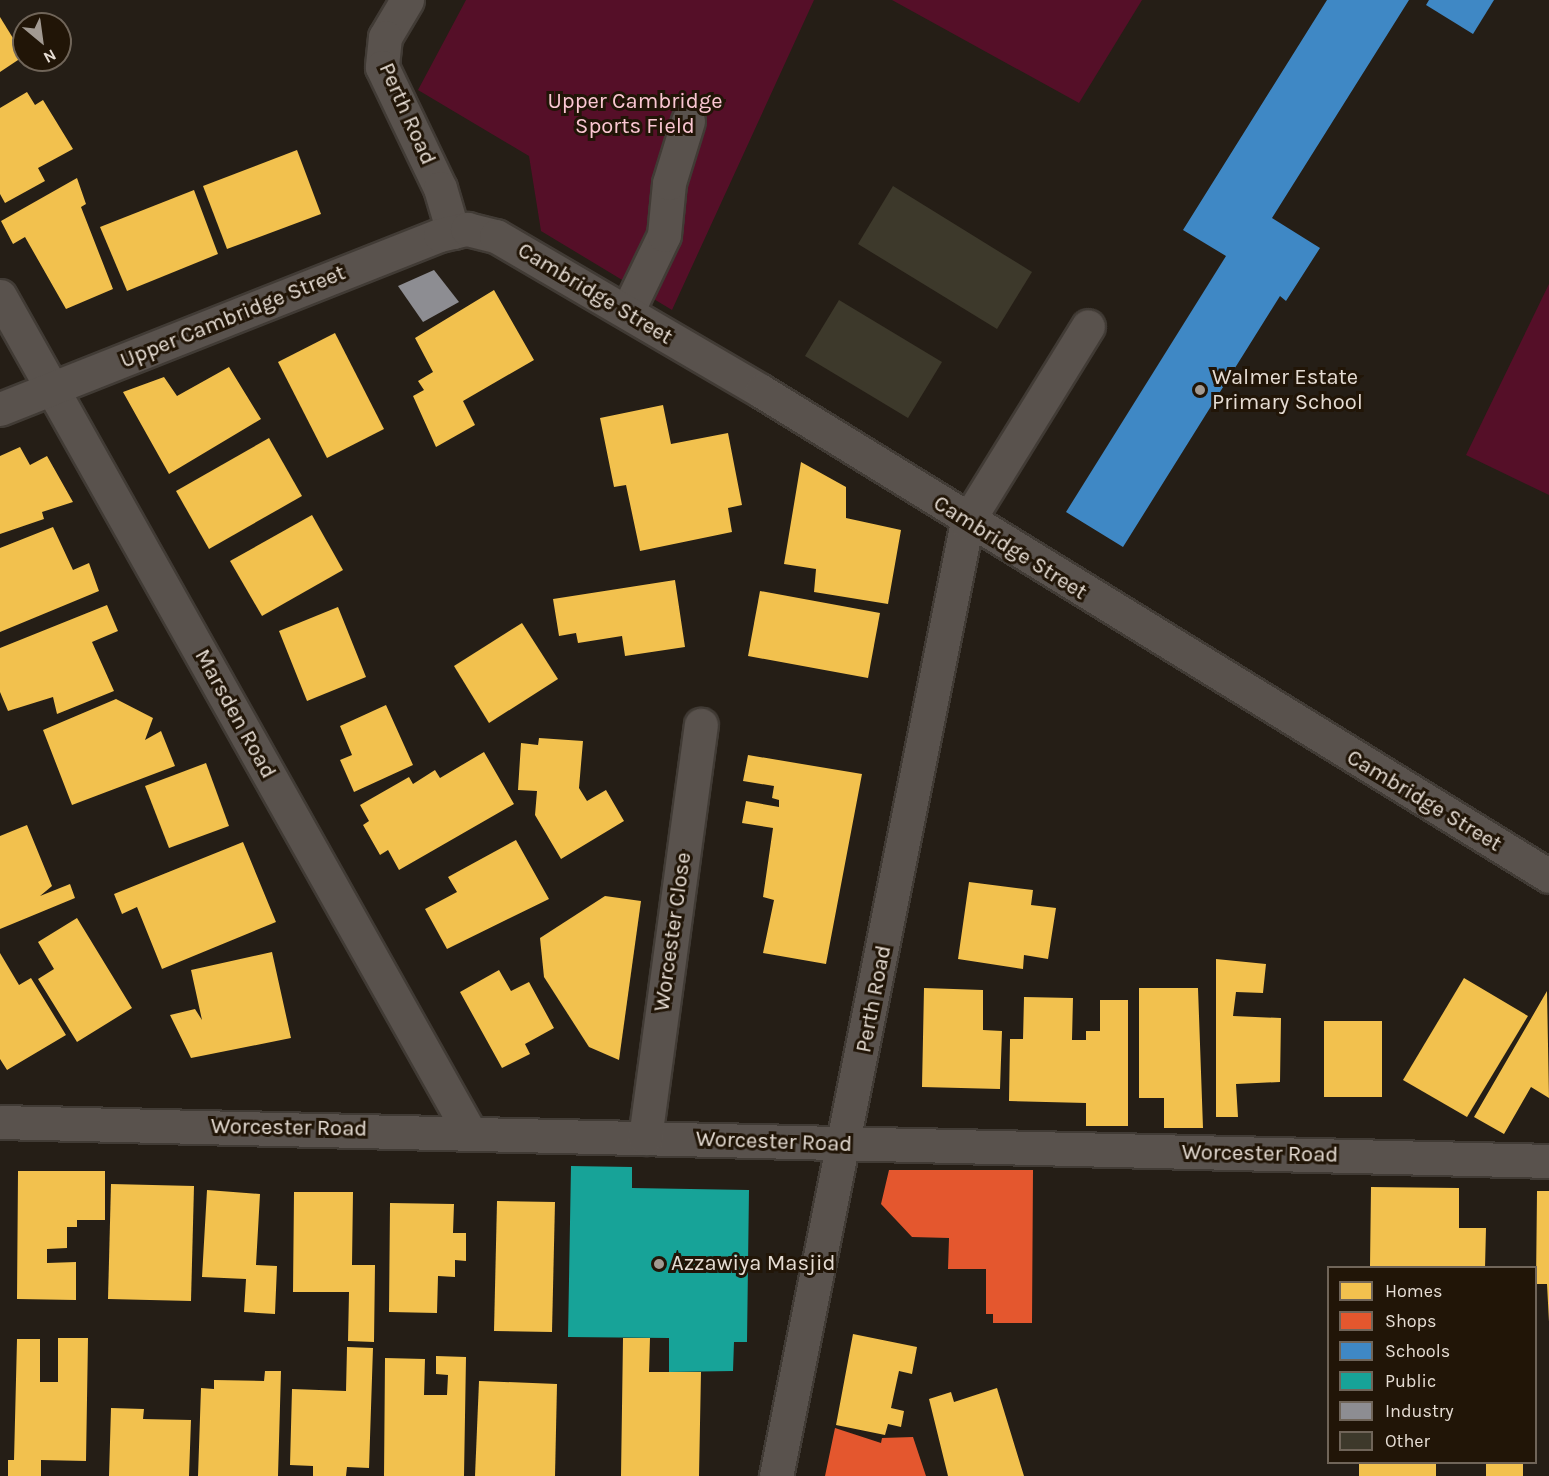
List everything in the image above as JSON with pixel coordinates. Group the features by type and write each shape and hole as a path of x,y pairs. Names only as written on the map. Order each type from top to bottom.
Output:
{"street":[{"name":"Perth Road","path":"407,0 385,37 382,67 460,230"},
{"path":"627,312 664,235 671,174 688,121"},
{"name":"Cambridge Street","path":"460,230 496,236 627,312 1549,876"},
{"name":"Upper Cambridge Street","path":"0,410 460,230"},
{"name":"Marsden Road","path":"0,296 470,1132"},
{"path":"967,522 1088,326"},
{"name":"Perth Road","path":"776,1476 845,1144 967,522"},
{"name":"Worcester Close","path":"645,1138 701,726"},
{"name":"Worcester Road","path":"0,1122 470,1132 845,1144 1549,1161"}],"green space":[{"name":"Upper Cambridge Sports Field","path":"466,0 814,0 672,310 541,231 529,156 418,90"},
{"path":"892,0 1142,0 1079,103"},
{"path":"1549,284 1549,495 1466,455"}],"building: Homes":[{"path":"0,17 12,36 12,64 0,72"},
{"path":"27,92 35,105 43,100 73,149 38,168 45,181 5,203 0,194 0,108"},
{"path":"297,150 321,214 227,249 203,186"},
{"path":"77,178 86,204 81,207 113,289 66,309 25,237 13,244 1,221"},
{"path":"194,190 218,254 127,291 100,227"},
{"path":"494,290 534,360 463,401 475,425 436,447 413,396 424,390 418,381 433,372 415,338"},
{"path":"335,333 384,429 327,458 278,362"},
{"path":"229,367 261,419 169,474 123,392 164,377 177,396"},
{"path":"663,405 671,444 728,433 742,505 728,508 732,532 640,551 626,485 614,487 600,418"},
{"path":"269,438 302,496 209,549 176,491"},
{"path":"20,447 30,465 47,456 73,502 42,512 44,519 0,534 0,456"},
{"path":"801,462 846,487 846,518 901,530 888,604 814,592 816,569 784,564"},
{"path":"312,515 343,570 262,616 230,561"},
{"path":"53,527 73,570 89,563 99,591 0,632 0,548"},
{"path":"675,580 685,647 625,656 622,636 578,643 576,633 559,636 553,599"},
{"path":"760,591 880,613 868,678 748,656"},
{"path":"107,605 118,631 92,642 114,691 57,714 53,697 8,711 0,692 0,648"},
{"path":"338,607 366,677 307,701 279,631"},
{"path":"522,623 558,679 489,723 454,666"},
{"path":"116,699 153,718 145,740 161,731 175,766 72,805 43,730"},
{"path":"386,705 413,765 354,792 340,760 352,755 340,726"},
{"path":"539,738 583,741 579,788 587,801 606,790 624,821 561,859 535,815 537,791 518,790 521,743 538,745"},
{"path":"484,752 514,804 399,870 388,850 380,855 363,825 369,821 360,805 409,777 413,784 435,770 440,778"},
{"path":"748,755 862,774 826,964 763,953 774,900 763,897 773,828 742,823 746,801 779,807 779,800 772,798 774,786 743,781"},
{"path":"206,763 229,826 169,848 145,786"},
{"path":"27,825 52,886 40,896 70,884 75,898 0,929 0,836"},
{"path":"516,840 549,899 447,949 425,909 457,892 448,877"},
{"path":"243,842 276,922 162,969 137,907 122,914 114,894"},
{"path":"969,882 1033,890 1031,905 1056,908 1048,959 1024,955 1023,969 958,959"},
{"path":"605,896 641,901 619,1060 589,1047 544,977 540,938"},
{"path":"77,918 132,1008 77,1042 38,979 54,969 38,942"},
{"path":"272,952 291,1038 191,1058 170,1015 195,1009 202,1020 191,970"},
{"path":"0,953 19,985 31,978 66,1035 7,1070 0,1059"},
{"path":"1216,959 1266,964 1263,993 1236,992 1233,1016 1281,1018 1280,1082 1236,1084 1238,1117 1216,1117"},
{"path":"499,970 511,991 529,982 554,1028 525,1044 530,1054 502,1068 460,992"},
{"path":"1464,978 1528,1016 1467,1117 1403,1080"},
{"path":"924,988 983,990 983,1030 1002,1031 1000,1089 922,1087"},
{"path":"1139,988 1198,988 1203,1128 1164,1128 1164,1098 1139,1098"},
{"path":"1547,991 1549,1098 1531,1087 1504,1134 1474,1117"},
{"path":"1024,997 1073,998 1072,1040 1086,1040 1086,1031 1100,1031 1100,1000 1128,1000 1128,1126 1086,1126 1086,1103 1009,1101 1010,1039 1023,1039"},
{"path":"1324,1021 1382,1021 1382,1097 1324,1097"},
{"path":"18,1171 105,1171 105,1220 77,1220 77,1227 67,1227 67,1248 47,1249 47,1263 76,1262 76,1300 17,1299"},
{"path":"111,1184 194,1186 191,1301 108,1299"},
{"path":"1371,1187 1459,1188 1459,1228 1486,1228 1485,1266 1370,1266"},
{"path":"207,1190 260,1194 256,1265 277,1266 275,1314 244,1312 246,1279 202,1277"},
{"path":"1537,1191 1549,1191 1549,1322 1547,1284 1537,1284"},
{"path":"294,1192 353,1192 352,1265 375,1265 374,1342 348,1341 349,1292 293,1292"},
{"path":"497,1201 555,1202 552,1332 494,1331"},
{"path":"390,1203 454,1204 453,1233 466,1233 466,1261 455,1260 455,1277 438,1276 437,1313 389,1312"},
{"path":"853,1334 917,1347 912,1374 899,1371 891,1408 904,1411 901,1427 888,1424 885,1435 836,1425"},
{"path":"58,1338 88,1338 86,1461 41,1460 41,1476 8,1476 8,1460 14,1460 17,1339 40,1339 40,1382 58,1382"},
{"path":"623,1338 650,1338 649,1372 701,1372 699,1476 621,1476"},
{"path":"347,1347 373,1348 369,1468 347,1467 346,1476 313,1476 313,1466 290,1465 292,1389 346,1391"},
{"path":"436,1356 466,1357 464,1476 384,1476 385,1358 425,1359 424,1395 447,1395 448,1375 436,1374"},
{"path":"265,1371 281,1371 278,1476 198,1476 201,1388 214,1389 214,1380 264,1381"},
{"path":"479,1381 557,1384 555,1476 475,1476"},
{"path":"997,1388 1024,1476 948,1476 929,1399 951,1392 954,1402"},
{"path":"111,1408 144,1409 143,1419 191,1420 189,1476 109,1476"},
{"path":"1359,1464 1436,1464 1436,1476 1359,1476"},
{"path":"1486,1464 1523,1464 1523,1476 1486,1476"}],"building: Shops":[{"path":"889,1170 1033,1170 1032,1323 993,1323 993,1314 986,1314 986,1269 948,1269 949,1238 912,1237 881,1204"},
{"path":"835,1428 881,1443 882,1438 913,1437 926,1476 825,1476"}],"building: Schools":[{"path":"1327,0 1409,0 1272,218 1320,248 1286,301 1280,296 1123,547 1066,512 1226,256 1183,230"},
{"path":"1429,0 1494,0 1473,34 1426,5"}],"building: Public":[{"name":"Azzawiya Masjid","path":"571,1166 632,1167 632,1188 749,1190 747,1342 734,1342 733,1371 669,1372 669,1338 568,1337"}],"building: Industry":[{"path":"434,270 459,302 423,322 398,286"}],"building: Other":[{"path":"893,186 1032,272 997,329 858,244"},
{"path":"839,300 942,362 908,418 805,356"}],"place":[{"name":"Walmer Estate Primary School","path":"1200,390"},
{"name":"Azzawiya Masjid","path":"659,1264"}]}
